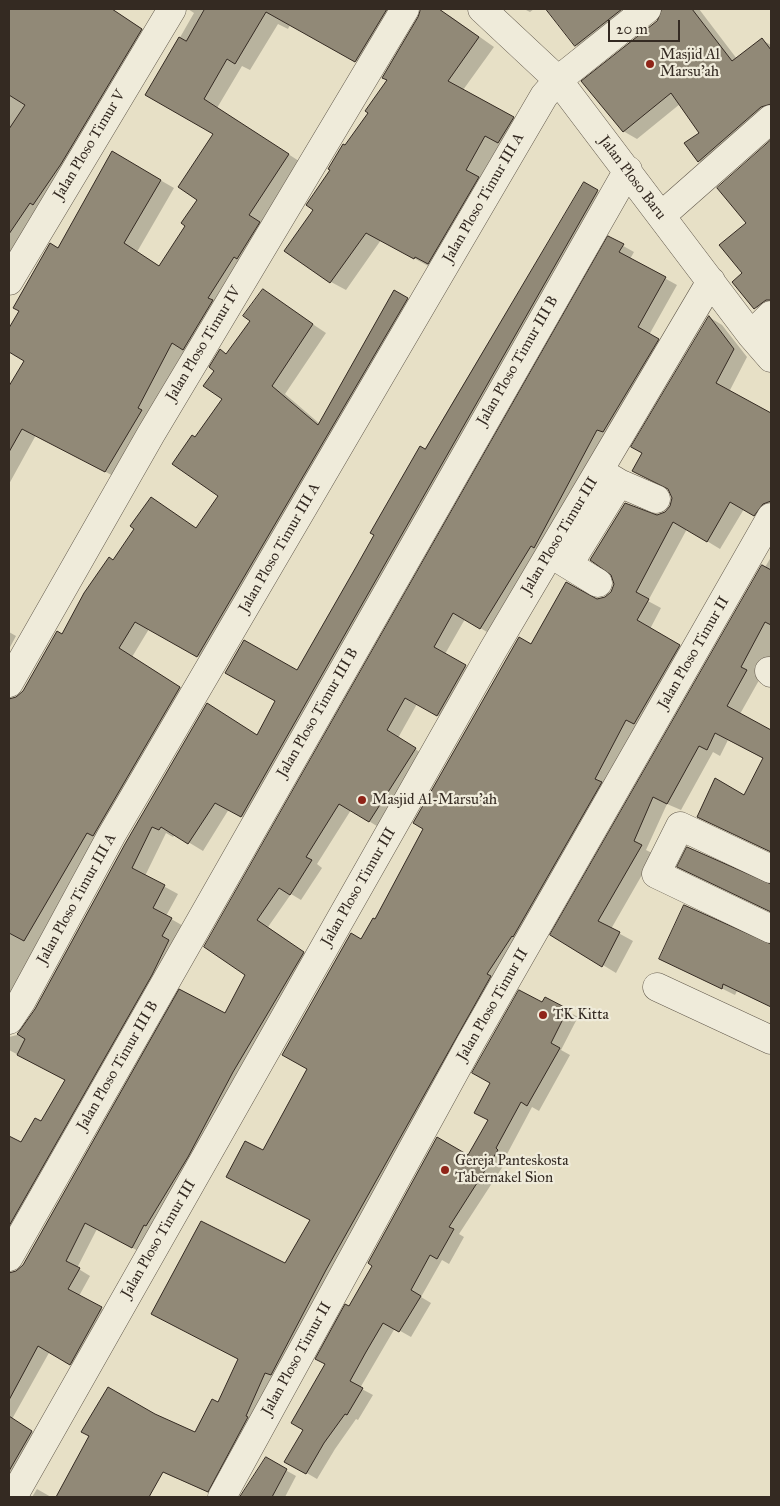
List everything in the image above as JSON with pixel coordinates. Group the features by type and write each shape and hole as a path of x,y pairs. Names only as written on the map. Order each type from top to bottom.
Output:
{"street":[{"name":"Jalan Ploso Timur V","path":"9,281 172,9"},
{"name":"Jalan Ploso Timur IV","path":"9,683 151,434 405,9"},
{"name":"Jalan Ploso Baru","path":"482,9 558,80 628,170 666,211 711,281 751,335 771,358"},
{"name":"Jalan Ploso Timur III A","path":"9,1020 21,1002 151,767 544,96 558,80 647,9"},
{"path":"666,211 771,119"},
{"name":"Jalan Ploso Timur III B","path":"9,1258 628,170"},
{"name":"Jalan Ploso Timur III","path":"13,1497 488,658 560,559 609,477 711,281"},
{"path":"751,335 771,315"},
{"path":"609,477 656,499"},
{"name":"Jalan Ploso Timur II","path":"222,1497 472,1042 771,516"},
{"path":"560,559 598,583"},
{"path":"771,869 680,826 656,874 771,929"},
{"path":"657,987 771,1040"}],"building":[{"path":"9,9 112,9 142,29 61,164 33,205 30,203 9,234 9,129 25,105 9,95"},
{"path":"205,9 387,9 355,62 266,12 235,64 227,59 204,99 289,154 249,215 260,222 237,259 234,257 208,298 213,300 183,350 172,343 138,408 142,410 105,472 22,429 9,452 9,386 24,361 9,352 9,328 19,311 13,308 50,243 58,248 112,151 161,180 124,243 159,266 185,226 181,223 197,200 178,187 213,134 145,95 179,37 186,41"},
{"path":"421,9 439,9 479,37 448,81 514,117 498,143 485,136 466,170 479,177 428,264 415,257 414,259 366,233 330,283 284,251 313,210 306,205 330,170 328,169 343,144 345,145 368,113 365,111 387,80 382,78"},
{"path":"546,9 622,9 575,46"},
{"path":"662,9 692,9 732,61 762,38 771,50 771,104 761,107 698,162 684,143 699,133 671,93 623,132 581,81 657,21"},
{"path":"771,140 771,300 766,300 754,309 732,282 742,273 719,245 746,223 717,188"},
{"path":"584,182 598,190 241,817 215,803 188,844 161,827 159,830 152,827 132,868 165,885 153,908 172,918 162,936 169,940 152,975 9,1226 9,1136 21,1142 35,1118 41,1121 65,1080 17,1055 25,1039 17,1034 35,1009 125,844 207,703 257,735 275,701 225,673 244,640 297,670 374,535 370,533 420,446 425,449"},
{"path":"608,236 624,244 619,252 666,277 638,327 659,339 603,432 597,430 534,548 531,546 480,629 453,613 434,647 466,665 437,716 405,698 387,730 416,748 369,822 339,804 306,857 312,860 290,895 279,888 257,920 304,952 233,1072 188,1157 146,1226 144,1225 132,1248 85,1223 66,1261 80,1268 68,1289 102,1307 70,1365 38,1346 9,1400 9,1273 16,1271 23,1265 179,989 225,1013 245,975 204,947"},
{"path":"263,289 313,324 272,386 318,425 394,290 408,298 197,657 135,622 119,648 180,687 93,836 87,833 24,941 9,933 9,699 16,697 23,691 57,631 62,634 84,593 109,557 113,560 134,529 130,526 151,497 196,528 218,496 172,464 192,435 195,437 222,399 203,386 214,371 209,367 220,349 226,354 250,321 243,316"},
{"path":"709,316 734,349 716,383 771,413 771,501 763,504 754,516 730,502 707,542 673,522 636,592 649,599 637,620 680,645 634,724 626,720 595,779 602,782 513,937 487,974 491,976 326,1270 271,1375 265,1373 246,1416 248,1417 208,1492 163,1472 149,1497 56,1497 89,1436 81,1432 108,1387 155,1414 195,1432 212,1399 218,1402 238,1359 151,1314 201,1221 285,1263 310,1220 226,1177 245,1141 263,1150 307,1069 282,1055 351,933 361,939 373,918 375,919 423,829 413,823 519,637 531,644 566,582 597,599 605,597 611,592 614,584 611,575 590,560 625,503 657,515 665,512 670,506 672,498 668,489 632,471 642,453 631,447"},
{"path":"762,565 771,570 771,625 765,622 741,667 747,670 727,706 771,730 771,852 697,817 715,778 744,795 763,758 715,733 707,750 699,746 667,804 653,797 634,841 642,845 598,921 620,932 602,967 550,935"},
{"path":"687,847 771,884 771,912 677,867"},
{"path":"684,905 771,944 771,1007 723,984 722,989 659,959"},
{"path":"519,990 542,1002 545,997 568,1009 551,1043 560,1048 527,1106 521,1102 496,1148 498,1150 449,1227 454,1229 437,1259 430,1255 411,1290 421,1296 399,1332 383,1323 350,1381 363,1388 347,1415 345,1414 324,1443 306,1474 284,1462 303,1430 291,1423 325,1364 315,1359 345,1304 349,1306 372,1266 368,1263 437,1137 468,1155 488,1120 474,1113 490,1083 472,1073"},
{"path":"9,1416 32,1431 9,1471"},
{"path":"266,1457 287,1469 272,1497 240,1497"}],"place":[{"name":"Masjid Al Marsu'ah","path":"650,64"},
{"name":"Masjid Al-Marsu'ah","path":"362,800"},
{"name":"TK Kitta","path":"543,1015"},
{"name":"Gereja Panteskosta Tabernakel Sion","path":"445,1170"}]}
